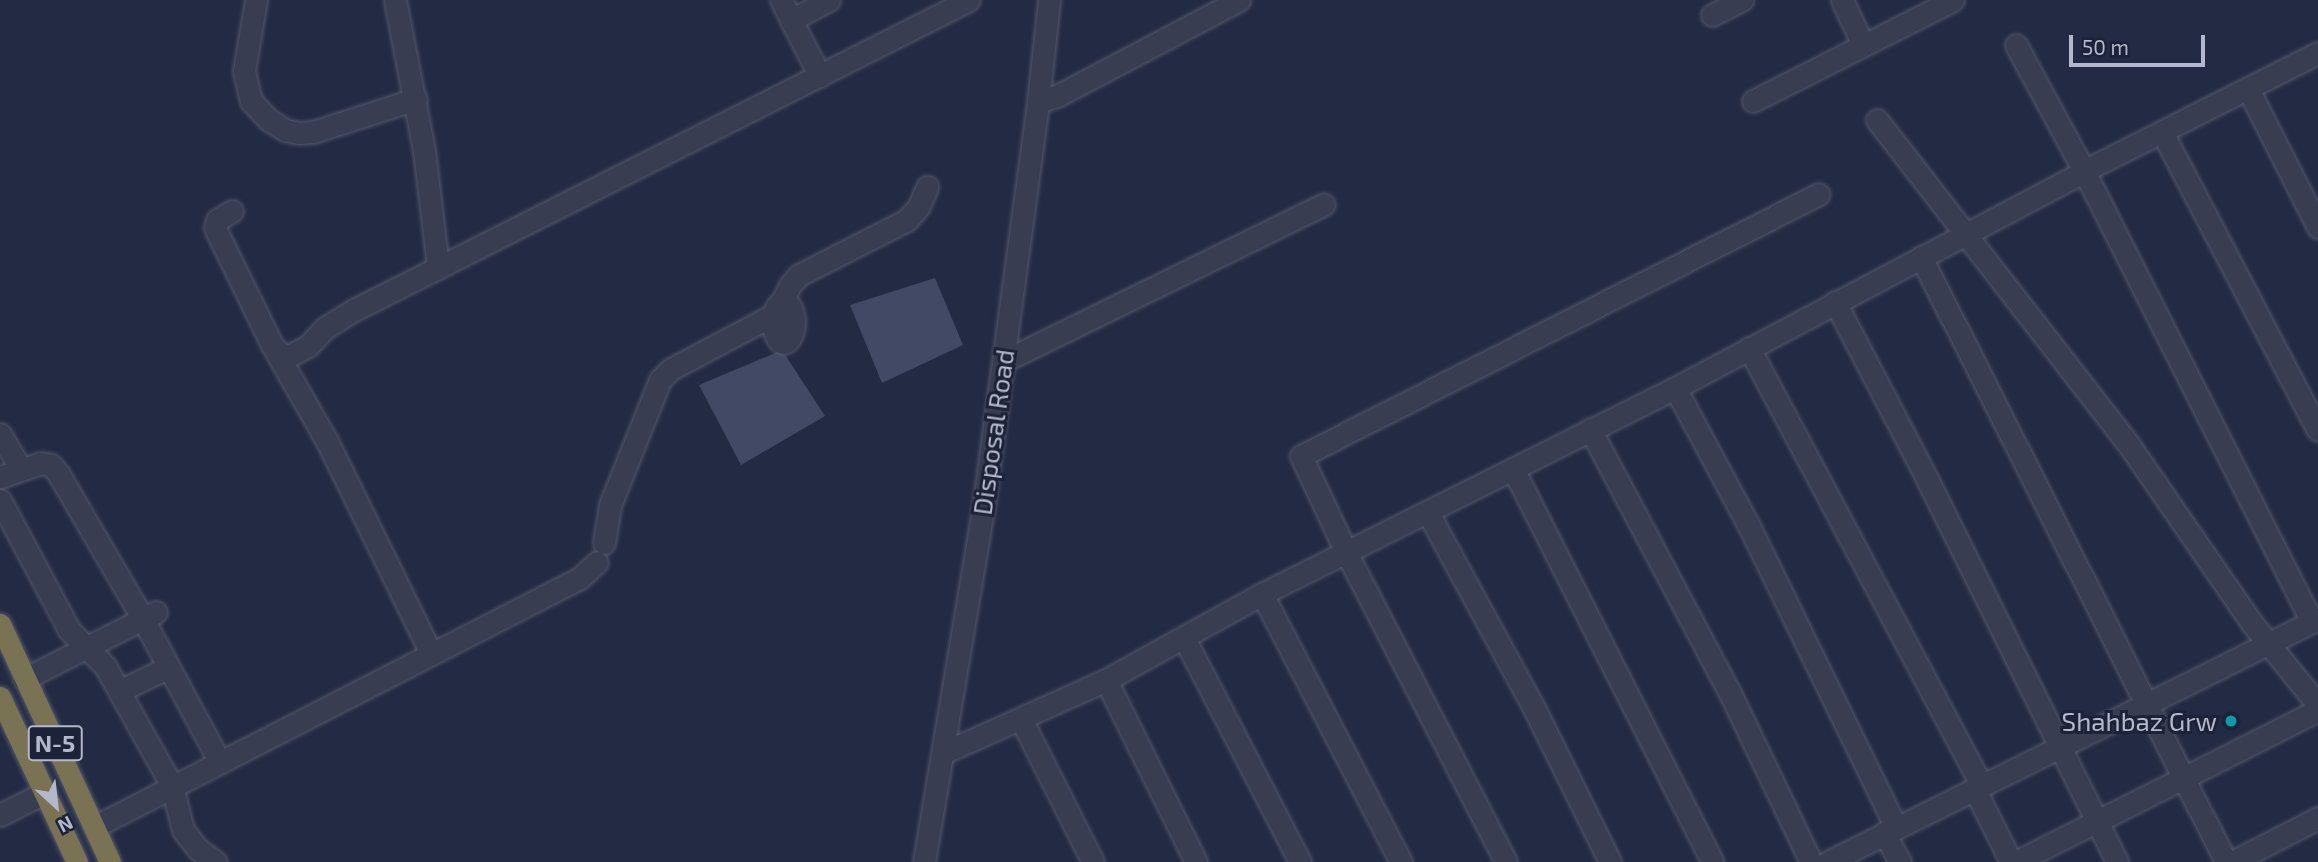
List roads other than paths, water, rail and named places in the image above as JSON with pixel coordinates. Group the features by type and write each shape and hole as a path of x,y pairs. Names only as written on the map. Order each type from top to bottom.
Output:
{"highway":[{"name":"N-5","path":"0,624 110,862"},
{"name":"N-5","path":"0,697 77,862"}],"street":[{"path":"256,0 244,71 251,101 269,120 285,130 299,134 313,132 416,99"},
{"path":"395,0 416,99 438,268"},
{"path":"782,0 820,76"},
{"path":"791,20 829,0"},
{"path":"275,349 283,356 296,354 335,321 969,0"},
{"name":"Disposal Road","path":"924,862 997,413 1049,0"},
{"path":"1038,102 1057,96 1240,0"},
{"path":"1712,15 1742,0"},
{"path":"1842,0 1863,45"},
{"path":"1753,101 1952,0"},
{"path":"1828,862 2315,620 2084,171 2016,45"},
{"path":"943,753 1106,680 1262,594 1675,388 1964,233 2318,53"},
{"path":"2248,89 2318,227"},
{"path":"1877,120 2137,455 2268,642 2318,705"},
{"path":"2162,132 2309,391 2318,430"},
{"path":"93,827 580,578 600,552 610,505 660,380 671,369 778,308 789,285 799,275 907,220 919,206 927,187"},
{"path":"1506,862 1346,552 1301,456 1306,451 1819,194"},
{"path":"1003,361 1324,204"},
{"path":"232,211 217,220 215,228 275,349 328,443 431,653"},
{"path":"1921,257 2145,704 2229,862 2313,821 2318,842"},
{"path":"1835,302 2060,745 2116,862"},
{"path":"1749,348 1977,786 2013,862 2318,710"},
{"path":"1675,388 1748,524 1890,830 1900,862"},
{"path":"1590,429 1729,691 1811,862"},
{"path":"0,434 21,469"},
{"path":"0,477 41,463 51,465 58,473 150,616 169,667 219,761"},
{"path":"1513,469 1712,862"},
{"path":"0,500 69,629 105,666 120,691 172,786 183,830 198,849 216,862"},
{"path":"1428,513 1532,706 1611,862"},
{"path":"1262,594 1401,862"},
{"path":"24,679 150,616"},
{"path":"1184,638 1300,862"},
{"path":"120,691 169,667"},
{"path":"1106,680 1196,862"},
{"path":"1021,719 1093,862"},
{"path":"0,815 46,792"}],"place":[{"name":"Shahbaz Grw","path":"2231,721"}]}
